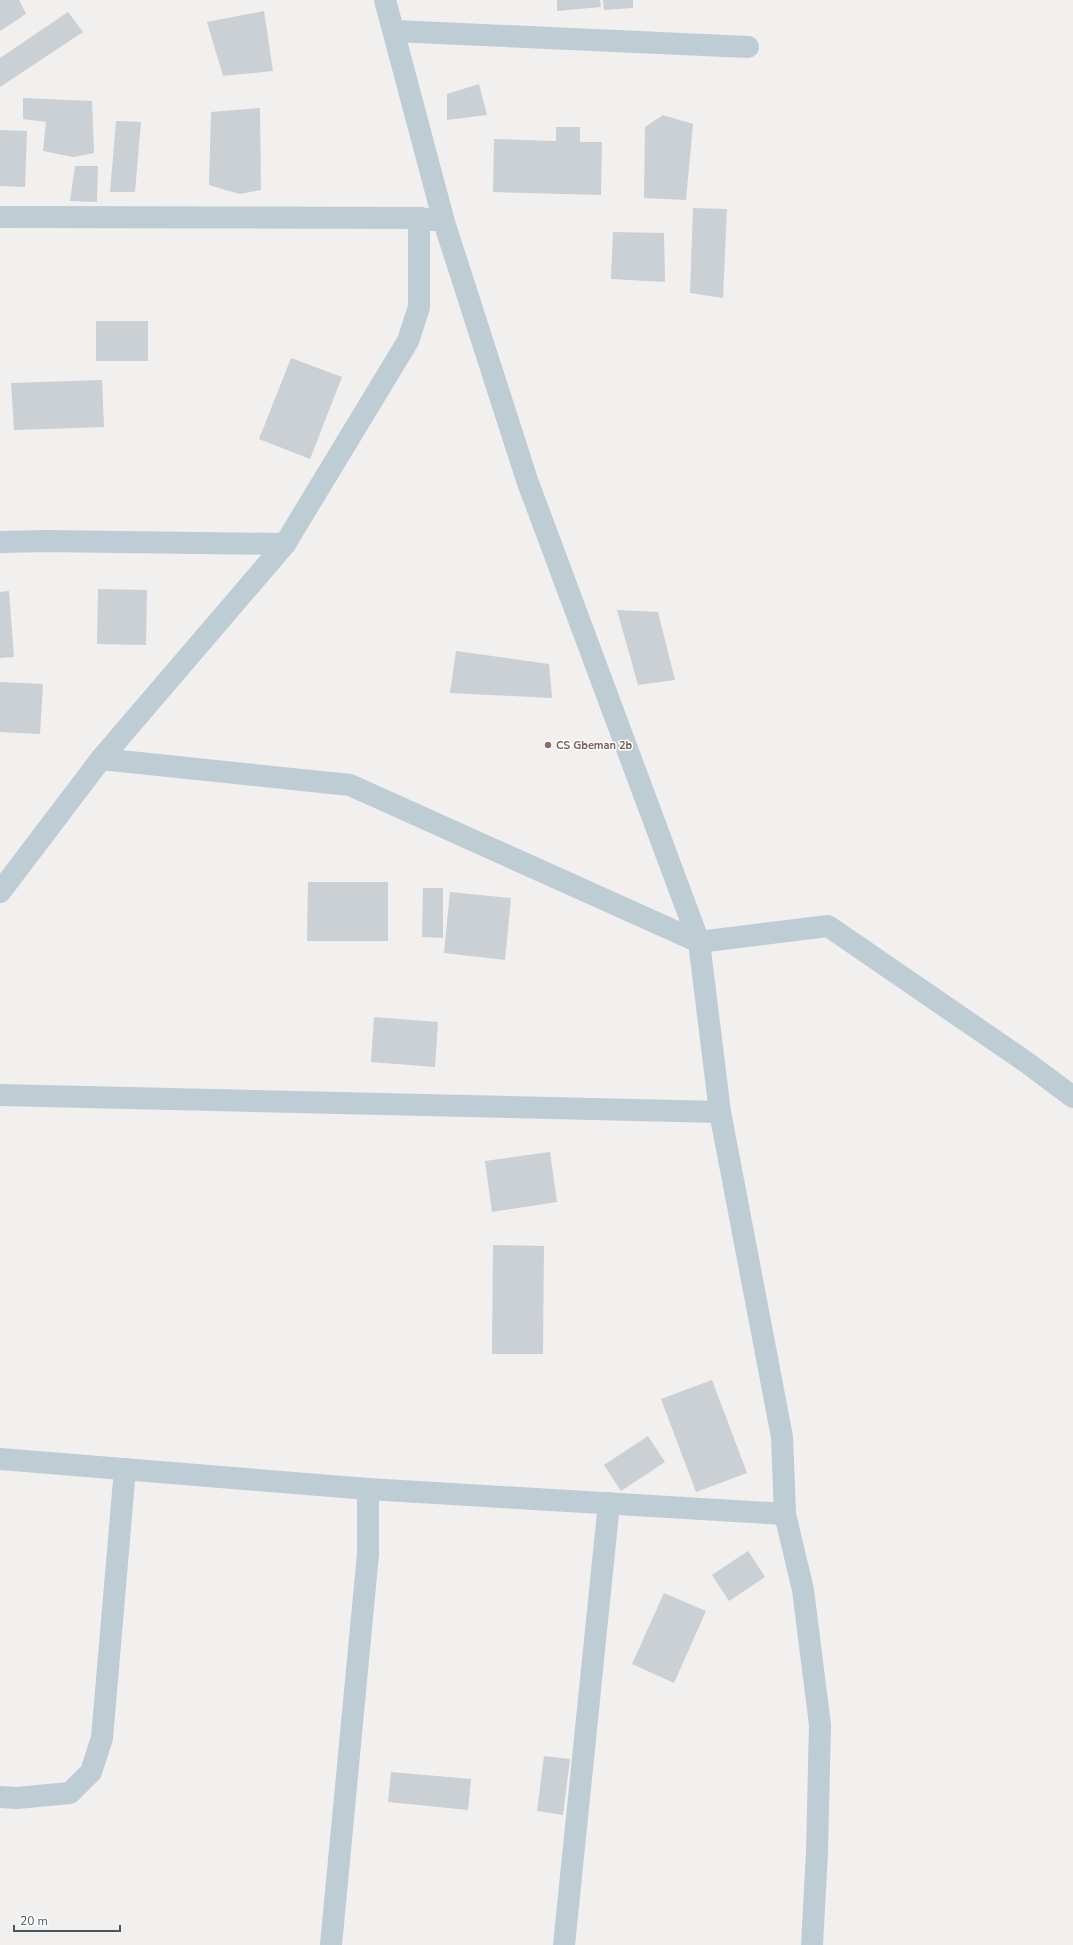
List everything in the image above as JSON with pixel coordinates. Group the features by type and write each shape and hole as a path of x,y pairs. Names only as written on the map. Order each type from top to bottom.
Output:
{"street":[{"path":"385,0 395,31 444,222 527,480 699,942 720,1112 782,1437 785,1514 803,1590 820,1725 817,1852 812,1945"},
{"path":"395,31 748,47"},
{"path":"0,217 419,218 444,222"},
{"path":"0,892 101,759 285,544 408,341 419,307 419,218"},
{"path":"0,542 45,541 285,544"},
{"path":"101,759 350,785 699,942 828,926 1026,1062 1073,1097"},
{"path":"0,1095 720,1112"},
{"path":"0,1459 368,1489 785,1514"},
{"path":"0,1797 17,1798 70,1792 91,1772 102,1738 125,1469"},
{"path":"331,1945 368,1554 368,1489"},
{"path":"564,1945 609,1503"}],"building":[{"path":"0,0 19,0 26,14 0,31"},
{"path":"557,0 600,0 601,7 557,11"},
{"path":"603,0 633,0 633,8 604,10"},
{"path":"264,11 273,71 223,76 207,22"},
{"path":"68,12 83,32 0,87 0,58"},
{"path":"479,84 487,115 447,120 447,94"},
{"path":"23,98 92,101 94,153 73,157 43,151 46,122 23,119"},
{"path":"260,108 261,190 239,194 209,185 211,112"},
{"path":"663,115 693,124 686,200 644,198 645,127"},
{"path":"116,121 141,122 135,192 110,192"},
{"path":"556,127 580,127 580,142 602,142 601,195 493,192 494,139 556,141"},
{"path":"0,130 27,131 25,187 0,186"},
{"path":"75,166 98,166 97,202 70,201"},
{"path":"693,208 727,209 723,298 690,293"},
{"path":"613,232 664,233 665,282 611,279"},
{"path":"96,321 148,321 148,361 96,361"},
{"path":"291,358 342,377 310,459 259,439"},
{"path":"102,380 104,427 14,430 11,383"},
{"path":"98,589 147,590 146,645 97,644"},
{"path":"9,591 14,657 0,658 0,592"},
{"path":"617,610 658,612 675,680 638,685"},
{"path":"456,651 549,664 552,698 450,693"},
{"path":"0,682 43,684 40,734 0,732"},
{"path":"308,882 388,882 388,941 307,941"},
{"path":"423,888 443,888 443,938 422,937"},
{"path":"450,892 511,898 505,960 444,953"},
{"path":"374,1017 438,1022 435,1067 371,1062"},
{"path":"550,1152 557,1202 492,1212 485,1161"},
{"path":"493,1245 544,1246 543,1354 492,1354"},
{"path":"712,1380 747,1473 696,1492 661,1399"},
{"path":"648,1436 665,1462 621,1491 604,1465"},
{"path":"748,1551 765,1577 729,1601 712,1575"},
{"path":"664,1593 706,1611 674,1683 632,1664"},
{"path":"544,1756 570,1759 563,1815 537,1811"},
{"path":"391,1772 471,1779 468,1810 388,1802"}],"place":[{"name":"CS Gbeman 2b","path":"548,745"}]}
